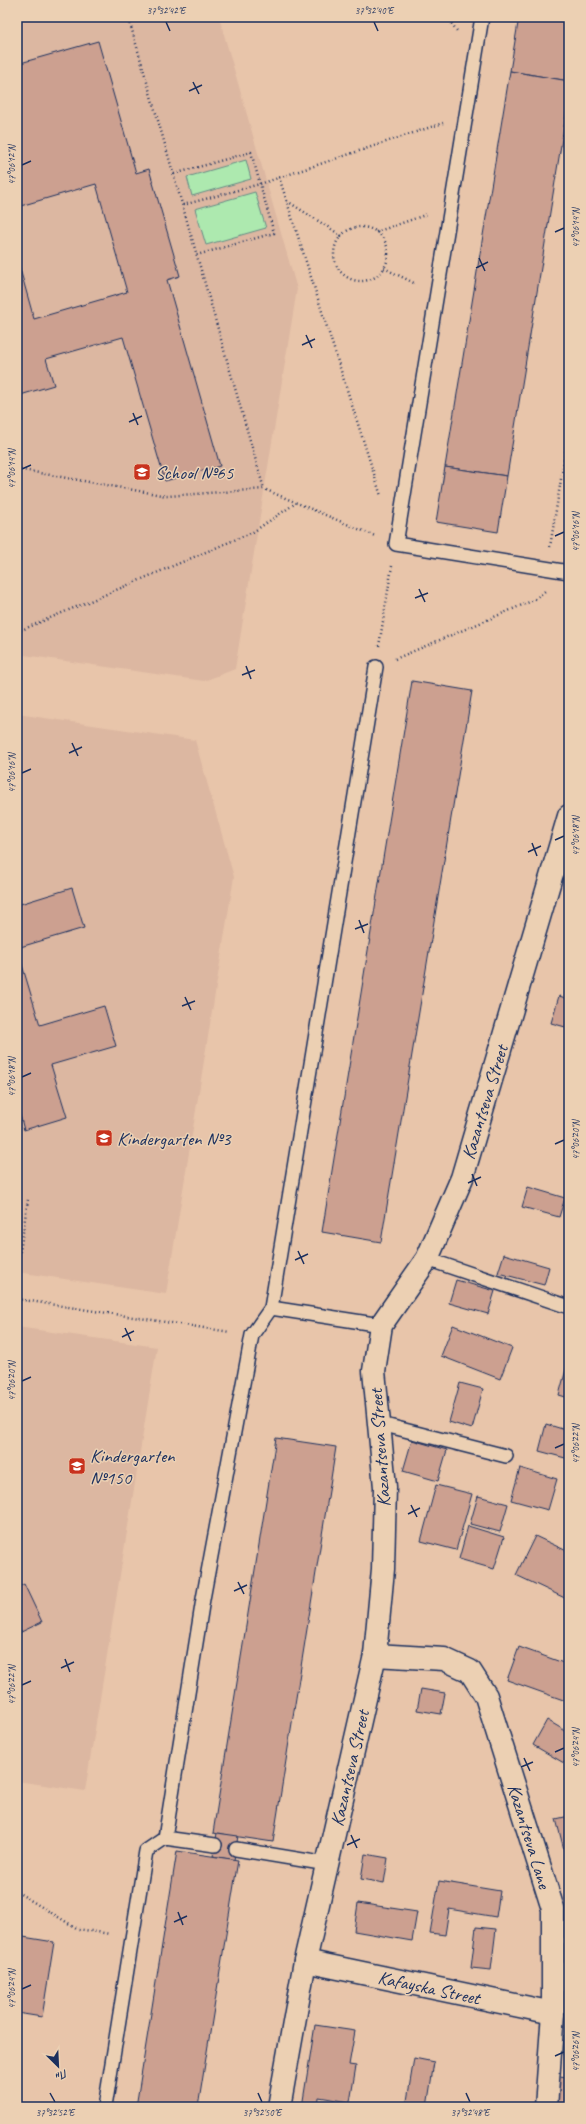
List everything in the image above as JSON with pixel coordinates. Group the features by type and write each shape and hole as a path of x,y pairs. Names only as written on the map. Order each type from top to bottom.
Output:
{"street":[{"name":"Kazantseva Street","path":"280,2107 306,1961 375,1655 383,1569 385,1487 377,1423 374,1371 381,1325 427,1259 462,1178 569,816"},
{"name":"Kazantseva Lane","path":"375,1655 444,1659 470,1672 486,1696 553,1909 553,2013 546,2107"},
{"name":"Kafayska Street","path":"306,1961 553,2013"}],"lane":[{"path":"482,17 396,544 569,572"},
{"path":"165,1838 204,1599 252,1335 271,1308 376,666"},
{"path":"427,1259 569,1306"},
{"path":"271,1308 381,1325"},
{"path":"377,1423 506,1456"},
{"path":"105,2107 146,1851 165,1838 215,1845"},
{"path":"236,1849 327,1864"}],"path":[{"path":"112,17 130,23 264,489"},
{"path":"183,205 260,184 466,115"},
{"path":"174,174 251,152 274,233 197,255"},
{"path":"279,177 382,500"},
{"path":"287,201 342,236"},
{"path":"376,232 451,206"},
{"path":"358,227 368,228 376,232 382,237 388,252 384,268 378,276 369,280 359,281 349,278 341,272 336,264 334,254 336,244 342,236 358,227"},
{"path":"384,268 437,294"},
{"path":"546,569 569,430"},
{"path":"17,468 167,496 264,489 396,544 376,666"},
{"path":"17,632 253,532 296,502"},
{"path":"376,666 534,600 569,572"},
{"path":"17,1272 28,1199"},
{"path":"17,1299 252,1335"},
{"path":"17,1892 78,1929 132,1938"},
{"path":"17,1926 23,1930 22,1937"}],"shaded area":[{"name":"School №65","path":"17,17 219,17 297,289 235,669 204,681 17,654"},
{"name":"Kindergarten №3","path":"17,714 195,740 234,877 166,1294 17,1272"},
{"name":"Kindergarten №150","path":"17,1327 157,1347 85,1791 17,1781"}],"green space":[{"path":"246,160 251,179 192,196 187,177"},
{"path":"255,192 266,228 206,245 195,209"}],"building":[{"path":"519,17 535,17 569,22 569,81 510,71"},
{"path":"98,41 136,173 149,169 180,276 167,280 220,466 165,481 123,337 46,359 54,385 17,396 17,258 34,319 127,292 96,184 17,207 17,64"},
{"path":"510,71 569,81 569,96 507,476 445,467"},
{"path":"445,467 507,476 498,532 436,522"},
{"path":"412,681 472,691 381,1242 322,1232"},
{"path":"72,888 84,928 17,948 17,905"},
{"path":"17,948 40,1025 104,1006 116,1046 51,1065 67,1117 24,1130 17,1104"},
{"path":"559,996 569,999 569,1028 551,1023"},
{"path":"528,1187 565,1198 559,1217 522,1207"},
{"path":"504,1254 549,1267 544,1285 498,1273"},
{"path":"456,1280 495,1291 488,1314 449,1303"},
{"path":"453,1325 512,1348 500,1379 441,1356"},
{"path":"569,1362 569,1398 559,1395"},
{"path":"460,1383 483,1389 472,1429 449,1422"},
{"path":"546,1424 569,1431 569,1459 539,1451"},
{"path":"276,1438 336,1447 273,1842 213,1833"},
{"path":"412,1440 447,1450 438,1481 403,1471"},
{"path":"520,1468 557,1479 548,1510 511,1500"},
{"path":"436,1485 472,1494 456,1550 421,1541"},
{"path":"478,1496 508,1504 500,1532 470,1524"},
{"path":"468,1526 504,1537 494,1569 459,1559"},
{"path":"535,1536 569,1552 569,1600 516,1575"},
{"path":"24,1584 42,1622 17,1634 17,1588"},
{"path":"519,1647 569,1665 569,1702 507,1680"},
{"path":"421,1689 445,1693 441,1714 417,1710"},
{"path":"547,1720 569,1733 569,1766 533,1745"},
{"path":"569,1816 569,1861 567,1861 556,1819"},
{"path":"217,1833 238,1836 234,1860 213,1856"},
{"path":"177,1851 238,1860 198,2107 136,2107"},
{"path":"365,1854 388,1858 384,1883 361,1879"},
{"path":"439,1881 500,1891 496,1917 449,1909 445,1935 430,1933"},
{"path":"358,1903 417,1912 412,1941 354,1931"},
{"path":"476,1927 496,1929 491,1970 471,1968"},
{"path":"17,1936 54,1942 42,2017 17,2013"},
{"path":"315,2025 355,2031 349,2065 356,2066 350,2102 319,2097 318,2107 302,2107"},
{"path":"414,2058 434,2062 427,2107 406,2107"},
{"path":"558,2076 569,2077 569,2107 554,2107"}],"place":[{"name":"School №65","path":"142,472"},
{"name":"Kindergarten №3","path":"104,1138"},
{"name":"Kindergarten №150","path":"77,1466"}]}
